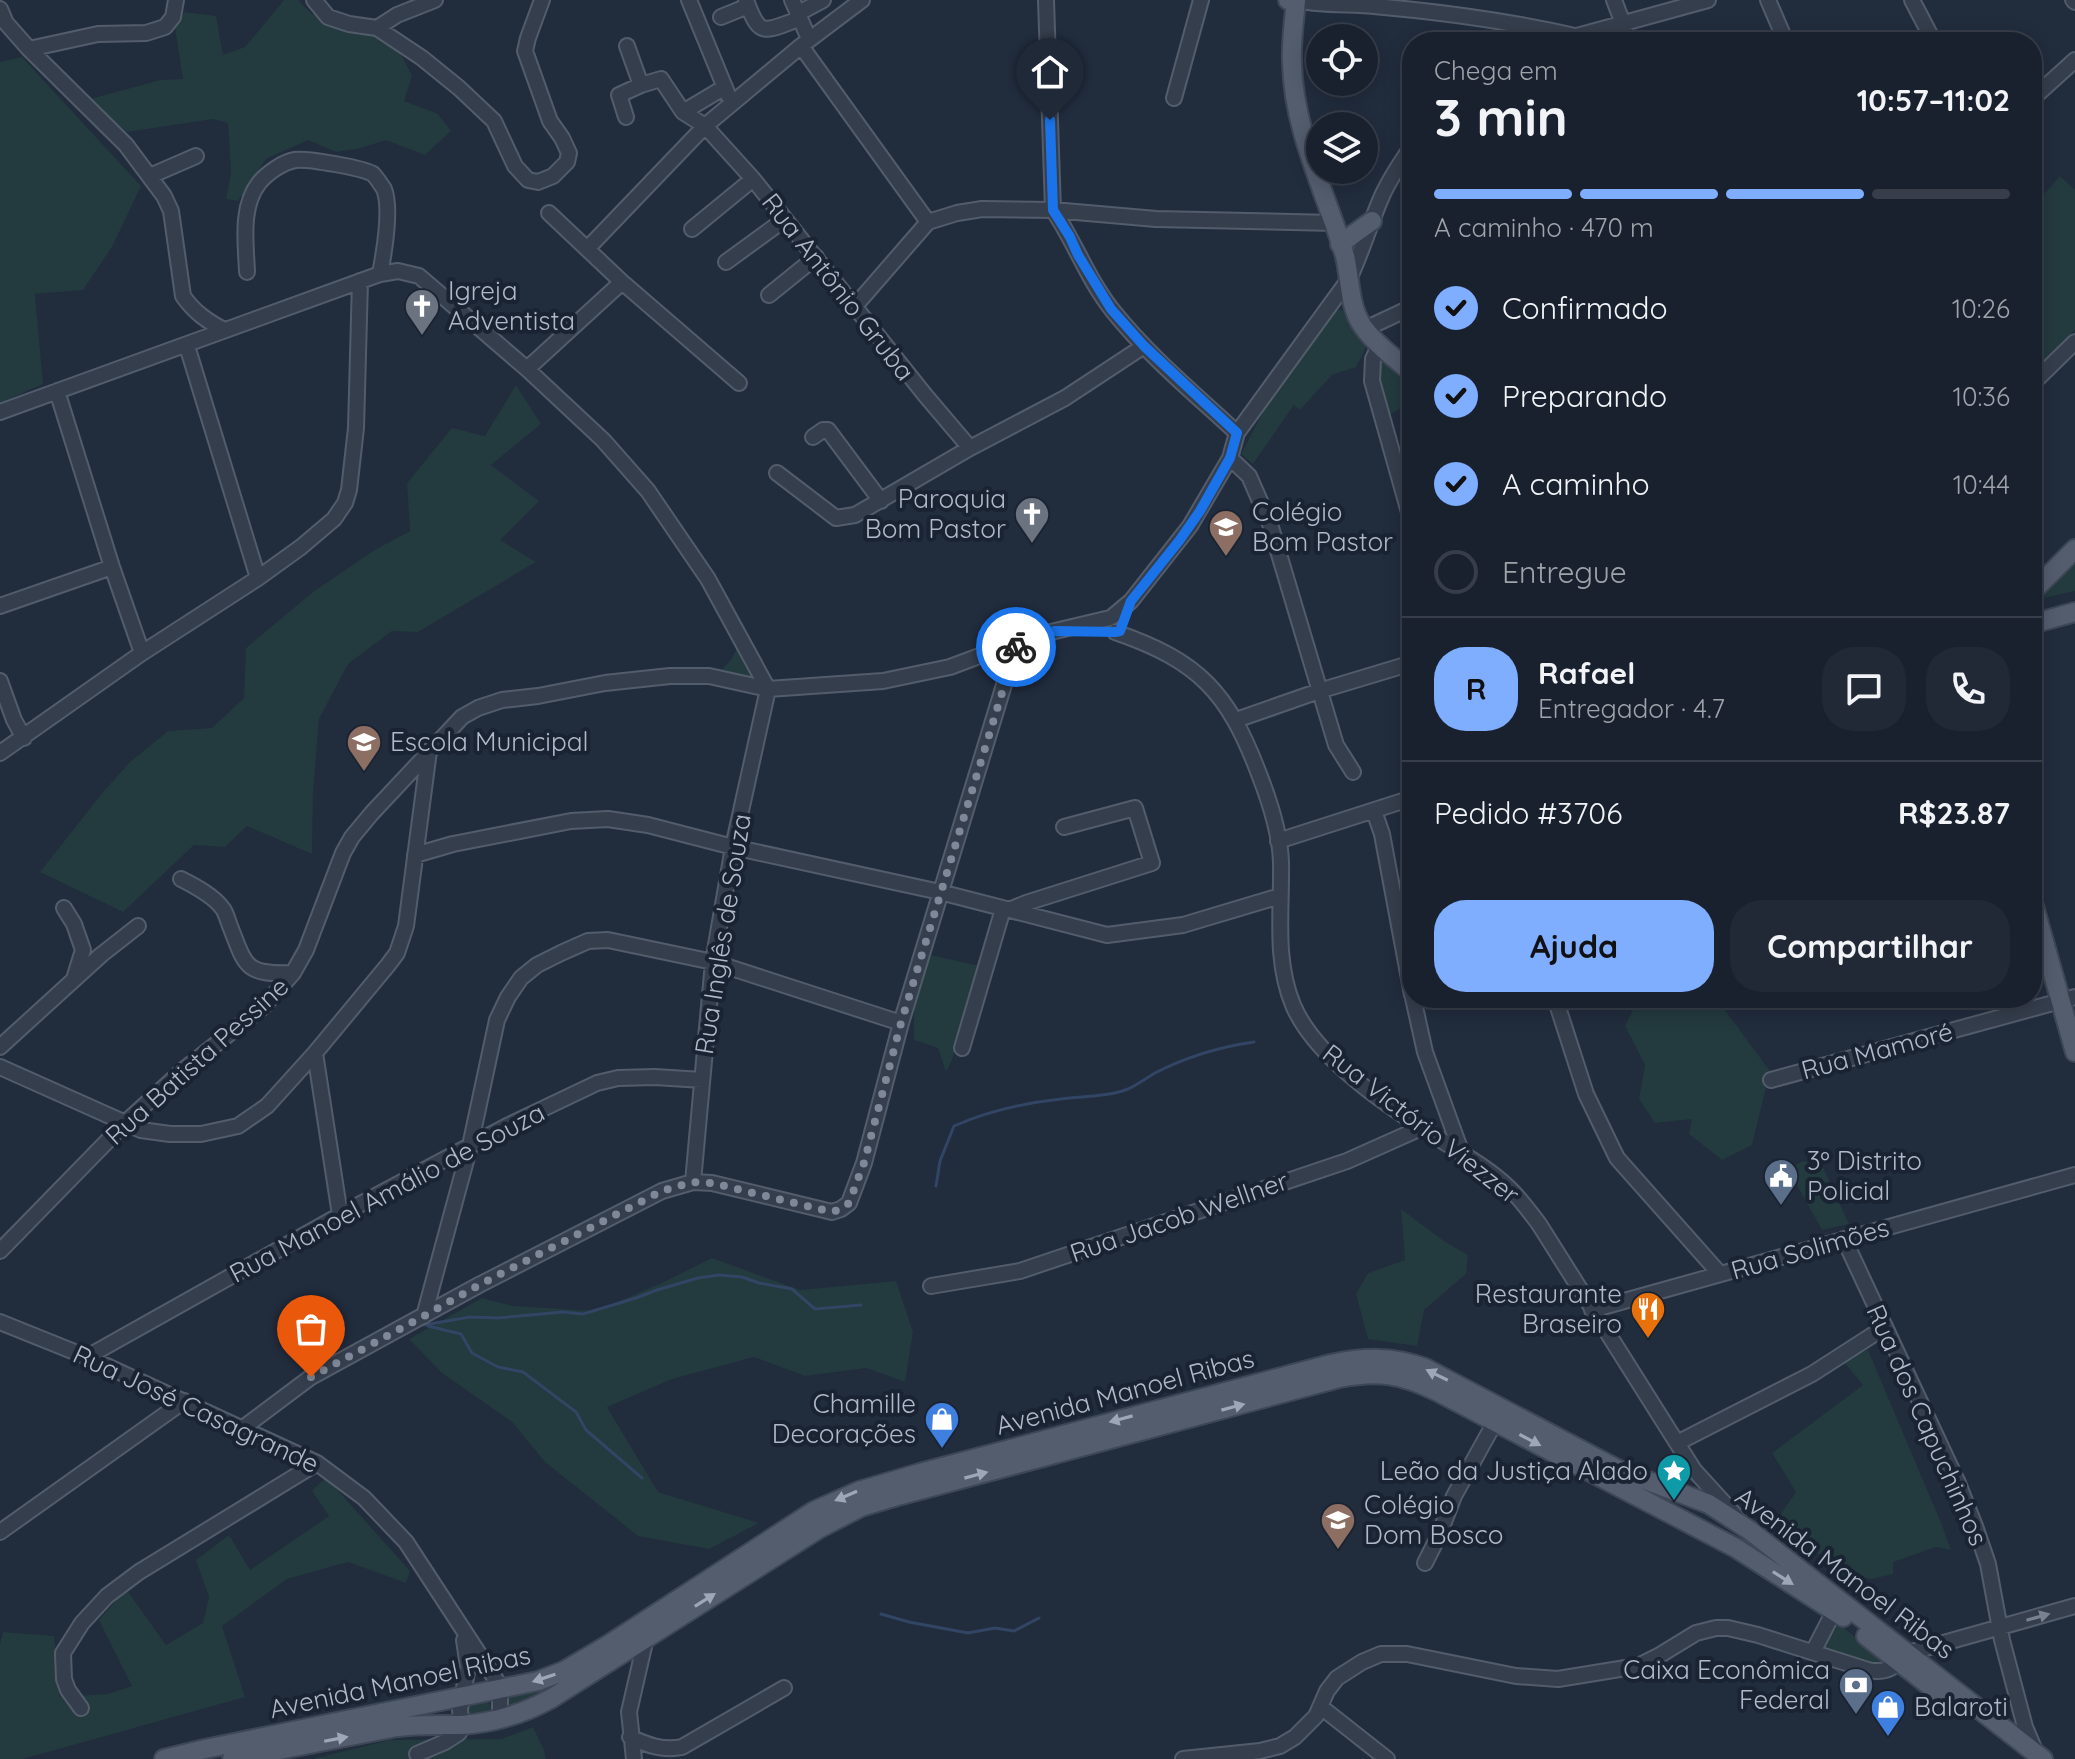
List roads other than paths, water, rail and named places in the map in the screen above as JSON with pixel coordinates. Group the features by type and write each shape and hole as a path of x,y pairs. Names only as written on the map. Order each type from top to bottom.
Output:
{"main road":[{"path":"1293,0 1294,85 1306,141 1334,223 1357,316 1365,329 1402,364"},
{"path":"1340,244 1372,221"},
{"path":"2042,582 2075,549"},
{"path":"2042,621 2075,612"},
{"path":"2042,927 2068,999 2075,1052"},
{"name":"Avenida Manoel Ribas","path":"1198,1408 1347,1361 1374,1358 1401,1360 1441,1376 1619,1470 1720,1510 1749,1530 1904,1658 2035,1757"},
{"name":"Avenida Manoel Ribas","path":"164,1759 462,1698 557,1674 608,1645 814,1511 859,1491 920,1473 1198,1408 1339,1378 1380,1373 1420,1383 1736,1548 1904,1658"},
{"name":"Avenida Manoel Ribas","path":"232,1759 408,1725 461,1725 500,1719 539,1705 828,1523 861,1507 1158,1418"},
{"path":"901,1495 919,1479 920,1473"},
{"path":"1698,1500 1703,1531"},
{"path":"1736,1548 1749,1530"},
{"path":"646,1638 646,1630 660,1611"},
{"path":"592,1672 608,1658 608,1645"}],"street":[{"path":"29,49 98,34 146,33 165,27 173,17 176,0"},
{"path":"377,28 397,15 435,0"},
{"path":"318,3 328,17 377,28 459,88 494,121 515,166 528,180 538,182 553,176 567,162 569,153 550,121 525,51 542,0"},
{"path":"689,0 731,103"},
{"path":"721,17 747,3 755,24 767,30 796,11 823,0"},
{"path":"587,249 705,126 805,42 862,0"},
{"path":"1046,0 1053,210 1111,309 1144,346 1237,433"},
{"path":"1174,98 1201,0"},
{"path":"1293,0 1491,19 1558,32"},
{"path":"1614,0 1626,32"},
{"path":"1590,32 1708,0"},
{"path":"1768,0 1782,32"},
{"path":"1912,0 1929,32"},
{"path":"0,9 6,23 29,49 126,145 164,196 171,211 183,296 206,321 224,330"},
{"path":"796,11 805,42 928,222"},
{"path":"627,46 641,85"},
{"path":"2042,90 2075,60"},
{"path":"626,117 619,95 641,85 661,79 683,112 725,87"},
{"name":"Rua Antônio Gruba","path":"683,112 705,126 753,179 970,448"},
{"path":"150,176 196,156"},
{"path":"247,272 246,220 249,203 259,183 279,166 295,160 354,168 373,174 384,189 387,209 380,274"},
{"path":"0,412 380,274 398,271 419,276 527,369 603,440 648,491 708,579 768,689 854,684 906,677 960,664 1054,631 1116,624 1190,526 1230,458 1237,433 1349,279 1382,196 1402,160"},
{"path":"692,229 753,179"},
{"path":"855,306 928,222 957,213 982,209 1053,210 1156,219 1334,223"},
{"path":"549,213 622,282 739,383"},
{"path":"726,262 785,219"},
{"path":"769,295 816,257"},
{"path":"0,753 142,653 258,578 334,519 345,503 349,490 356,428 360,281"},
{"path":"527,369 622,282"},
{"path":"1365,329 1402,312"},
{"path":"2042,374 2075,342"},
{"path":"1380,344 1373,359 1372,381 1402,488"},
{"path":"187,346 258,578"},
{"path":"777,473 836,518 855,515 970,448 1065,398 1144,346"},
{"path":"57,391 142,653"},
{"path":"813,437 828,430 881,501"},
{"path":"1230,458 1249,476 1270,524 1336,745 1353,772"},
{"path":"0,606 112,567"},
{"name":"Rua Victório Viezzer","path":"1116,624 1194,671 1219,696 1245,738 1262,781 1278,841 1281,867 1280,944 1293,1006 1304,1026 1342,1068 1421,1128 1499,1179 1520,1199 1539,1224 1694,1470 1749,1530"},
{"path":"243,1428 311,1377 479,1285 662,1191 693,1182 712,1183 832,1212 849,1203 864,1163 901,1023 1017,642"},
{"path":"1236,720 1402,666"},
{"name":"Rua Batista Pessine","path":"0,1251 125,1123 182,1071 263,1007 293,973 306,950 352,837 462,717 502,700 670,676 709,676 768,689"},
{"path":"0,681 24,738"},
{"name":"Rua Inglês de Souza","path":"693,1182 713,962 733,847 768,689"},
{"path":"0,1067 141,1130 201,1134 238,1126 267,1106 397,953 406,926 430,751"},
{"path":"1278,841 1402,801"},
{"path":"1006,910 1152,863 1135,808 1064,827"},
{"path":"1374,811 1382,834 1402,942"},
{"path":"415,855 453,844 571,821 608,819 648,825 733,847 940,892 1107,935 1183,925 1280,896"},
{"path":"181,879 222,908 240,954 252,969 270,974 293,973"},
{"path":"64,908 74,924 83,950 74,980"},
{"path":"962,1048 1006,910"},
{"path":"0,1047 138,926"},
{"path":"424,1316 470,1146 497,1020 521,978 537,965 588,941 608,940 713,962 901,1023"},
{"name":"Rua Mamoré","path":"2042,1006 2068,999"},
{"path":"1415,1008 1425,1052 1462,1154"},
{"path":"1558,1008 1586,1094 1617,1158 1720,1274"},
{"name":"Rua Mamoré","path":"1771,1080 2035,1008"},
{"path":"315,1053 340,1215"},
{"name":"Rua Manoel Amálio de Souza","path":"87,1357 340,1215 509,1125 597,1083 618,1078 702,1080"},
{"name":"Rua Jacob Wellner","path":"931,1286 1020,1271 1347,1161 1421,1128"},
{"name":"Rua Solimões","path":"1592,1310 2075,1175"},
{"name":"Rua dos Capuchinhos","path":"1844,1239 1975,1526 1988,1564 2000,1627 2035,1757"},
{"name":"Rua José Casagrande","path":"0,1322 87,1357 317,1463 364,1498 391,1525 430,1576 500,1689"},
{"path":"1677,1443 1812,1374 1885,1327"},
{"path":"0,1532 184,1401"},
{"path":"1425,1563 1454,1496 1495,1422"},
{"path":"81,1708 64,1679 63,1653 82,1623 107,1596 139,1572 317,1463"},
{"name":"Rua Victório Viezzer","path":"1694,1470 1698,1500"},
{"path":"1183,1759 1280,1746 1295,1737 1316,1716 1327,1691 1345,1672 1381,1654 1407,1654 1516,1676 1571,1678 1638,1666 1696,1633 1716,1628 1743,1631 1874,1672 1890,1670 1904,1658 2075,1606"},
{"path":"1813,1652 1834,1611"},
{"name":"Rua José Casagrande","path":"461,1725 460,1709 468,1667 463,1632"},
{"path":"634,1759 629,1712 646,1638"},
{"path":"630,1737 664,1748 682,1747 784,1688"},
{"path":"500,1689 500,1719"},
{"path":"1321,1707 1387,1759"},
{"path":"417,1754 455,1737 461,1725"}],"waterway":[{"path":"936,1186 940,1161 954,1126 1020,1105 1120,1092 1191,1057 1254,1042"},
{"path":"424,1325 470,1317 498,1318 563,1312 583,1314 698,1278 719,1275 792,1289 815,1309 861,1305"},
{"path":"428,1326 461,1334 472,1353 498,1367 523,1372 576,1412 586,1430 642,1478"},
{"path":"881,1614 968,1633 995,1628 1014,1631 1039,1618"}],"place":[{"name":"Igreja Adventista","path":"422,337"},
{"name":"Paroquia Bom Pastor","path":"1032,545"},
{"name":"Colégio Bom Pastor","path":"1226,558"},
{"name":"Escola Municipal","path":"364,773"},
{"name":"3º Distrito Policial","path":"1781,1207"},
{"name":"Restaurante Braseiro","path":"1648,1340"},
{"name":"Chamille Decorações","path":"942,1450"},
{"name":"Leão da Justiça Alado","path":"1674,1502"},
{"name":"Colégio Dom Bosco","path":"1338,1551"},
{"name":"Caixa Econômica Federal","path":"1856,1716"},
{"name":"Balaroti","path":"1888,1738"}]}
